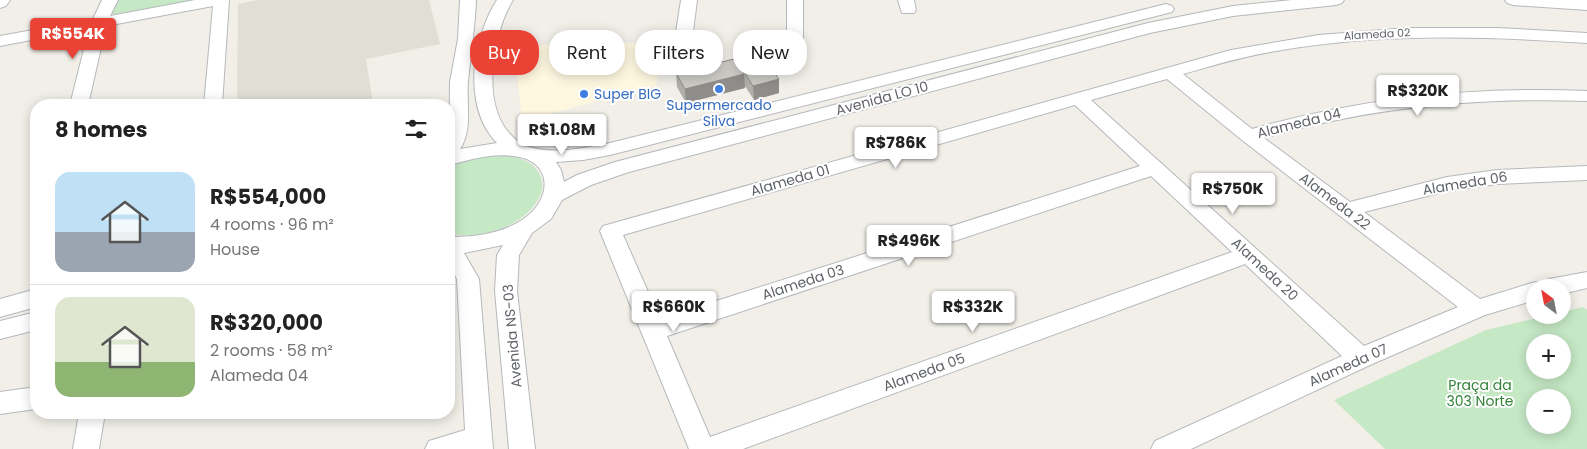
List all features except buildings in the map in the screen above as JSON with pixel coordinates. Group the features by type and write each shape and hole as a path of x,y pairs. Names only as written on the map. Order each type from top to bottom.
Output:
{"street":[{"path":"80,99 99,22 110,0"},
{"path":"0,40 221,0 213,99"},
{"path":"455,137 457,133 458,82 466,39 468,0"},
{"path":"505,0 493,21 487,44 485,69 486,105 489,118 497,132 516,150"},
{"path":"685,30 689,0"},
{"path":"795,0 795,30"},
{"name":"Avenida LO 10","path":"537,157 583,154 610,149 1133,16 1215,0"},
{"name":"Avenida LO 10","path":"553,196 584,180 622,166 1148,28 1234,11 1336,0"},
{"path":"1513,0 1587,5"},
{"name":"Alameda 02","path":"1171,73 1263,47 1337,37 1416,32 1479,32 1587,38"},
{"name":"Alameda 01","path":"653,331 611,231 1171,73"},
{"name":"Alameda 22","path":"1171,73 1249,136 1477,309"},
{"name":"Alameda 04","path":"1249,136 1321,115 1442,98 1524,94 1587,96"},
{"name":"Alameda 20","path":"1079,99 1361,358"},
{"path":"455,157 483,149 516,150 537,157 545,163 553,174 555,187 553,196 540,215 524,228 511,235 488,242 464,246 455,245"},
{"name":"Alameda 03","path":"653,331 1154,168"},
{"name":"Alameda 06","path":"1346,210 1447,184 1497,177 1587,172"},
{"name":"Avenida NS-03","path":"522,449 506,292 508,254 524,228"},
{"name":"Alameda 05","path":"711,449 1249,254"},
{"path":"438,449 480,444 468,279 455,256"},
{"path":"1571,284 1584,282"},
{"name":"Alameda 07","path":"1178,446 1361,358 1477,309 1526,294"},
{"path":"0,308 30,300"},
{"path":"0,330 30,322"},
{"path":"653,331 702,449"},
{"path":"0,403 30,399"},
{"path":"86,449 91,419"}],"shaded area":[{"path":"258,0 429,0 440,44 366,59 372,99 237,99 238,4"},
{"path":"625,43 635,43 635,75 658,75 656,86 522,121 517,75 539,75 539,45 549,44 549,75 625,75"}],"green space":[{"path":"115,0 199,0 116,15 110,13"},
{"path":"509,155 525,161 535,168 541,177 542,187 539,198 532,208 509,225 487,233 455,235 455,164 476,156"},
{"name":"Praça da 303 Norte","path":"1583,307 1587,310 1587,449 1385,449 1334,400 1486,330 1526,320 1526,324 1571,324 1571,310"}],"place":[{"name":"Supermercado Silva","path":"719,89"},
{"name":"Super BIG","path":"584,94"}]}
